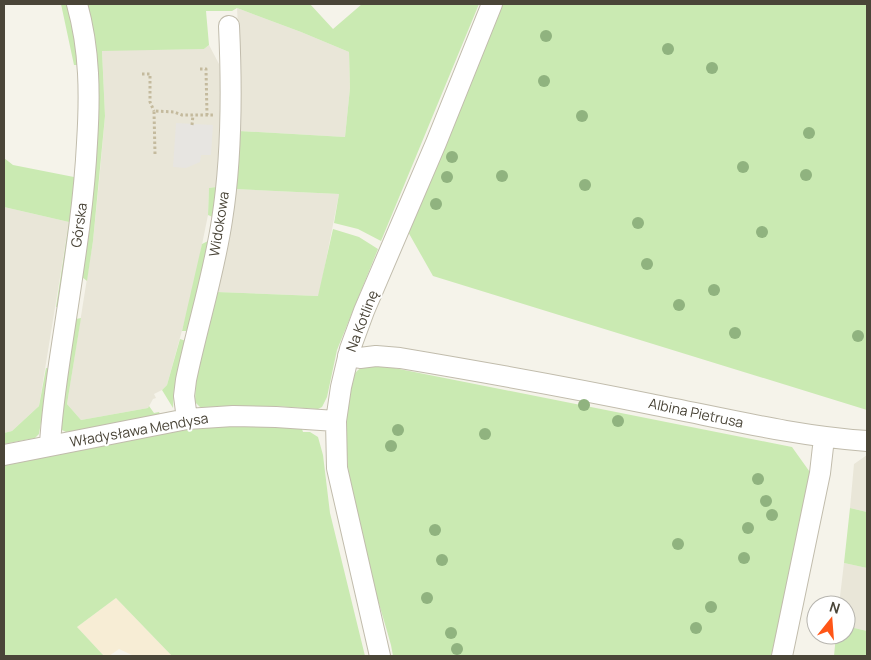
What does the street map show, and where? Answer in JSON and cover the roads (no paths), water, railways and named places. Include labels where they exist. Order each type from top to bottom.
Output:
[{"type":"street","name":"Górska","points":[[50,446],[52,411],[83,195],[87,142],[89,78],[86,44],[77,4]]},
{"type":"street","name":"Na Kotlinę","points":[[380,656],[339,482],[335,437],[341,387],[348,356],[364,311],[436,143],[492,4]]},
{"type":"street","name":"Widokowa","points":[[187,419],[184,396],[186,380],[224,212],[230,111],[229,26]]},
{"type":"street","name":"Albina Pietrusa","points":[[348,356],[360,358],[382,356],[416,361],[650,403],[824,438],[867,441]]},
{"type":"street","name":"Władysława Mendysa","points":[[4,455],[187,419],[233,416],[336,421]]},
{"type":"street","points":[[782,656],[820,473],[824,438]]}]
